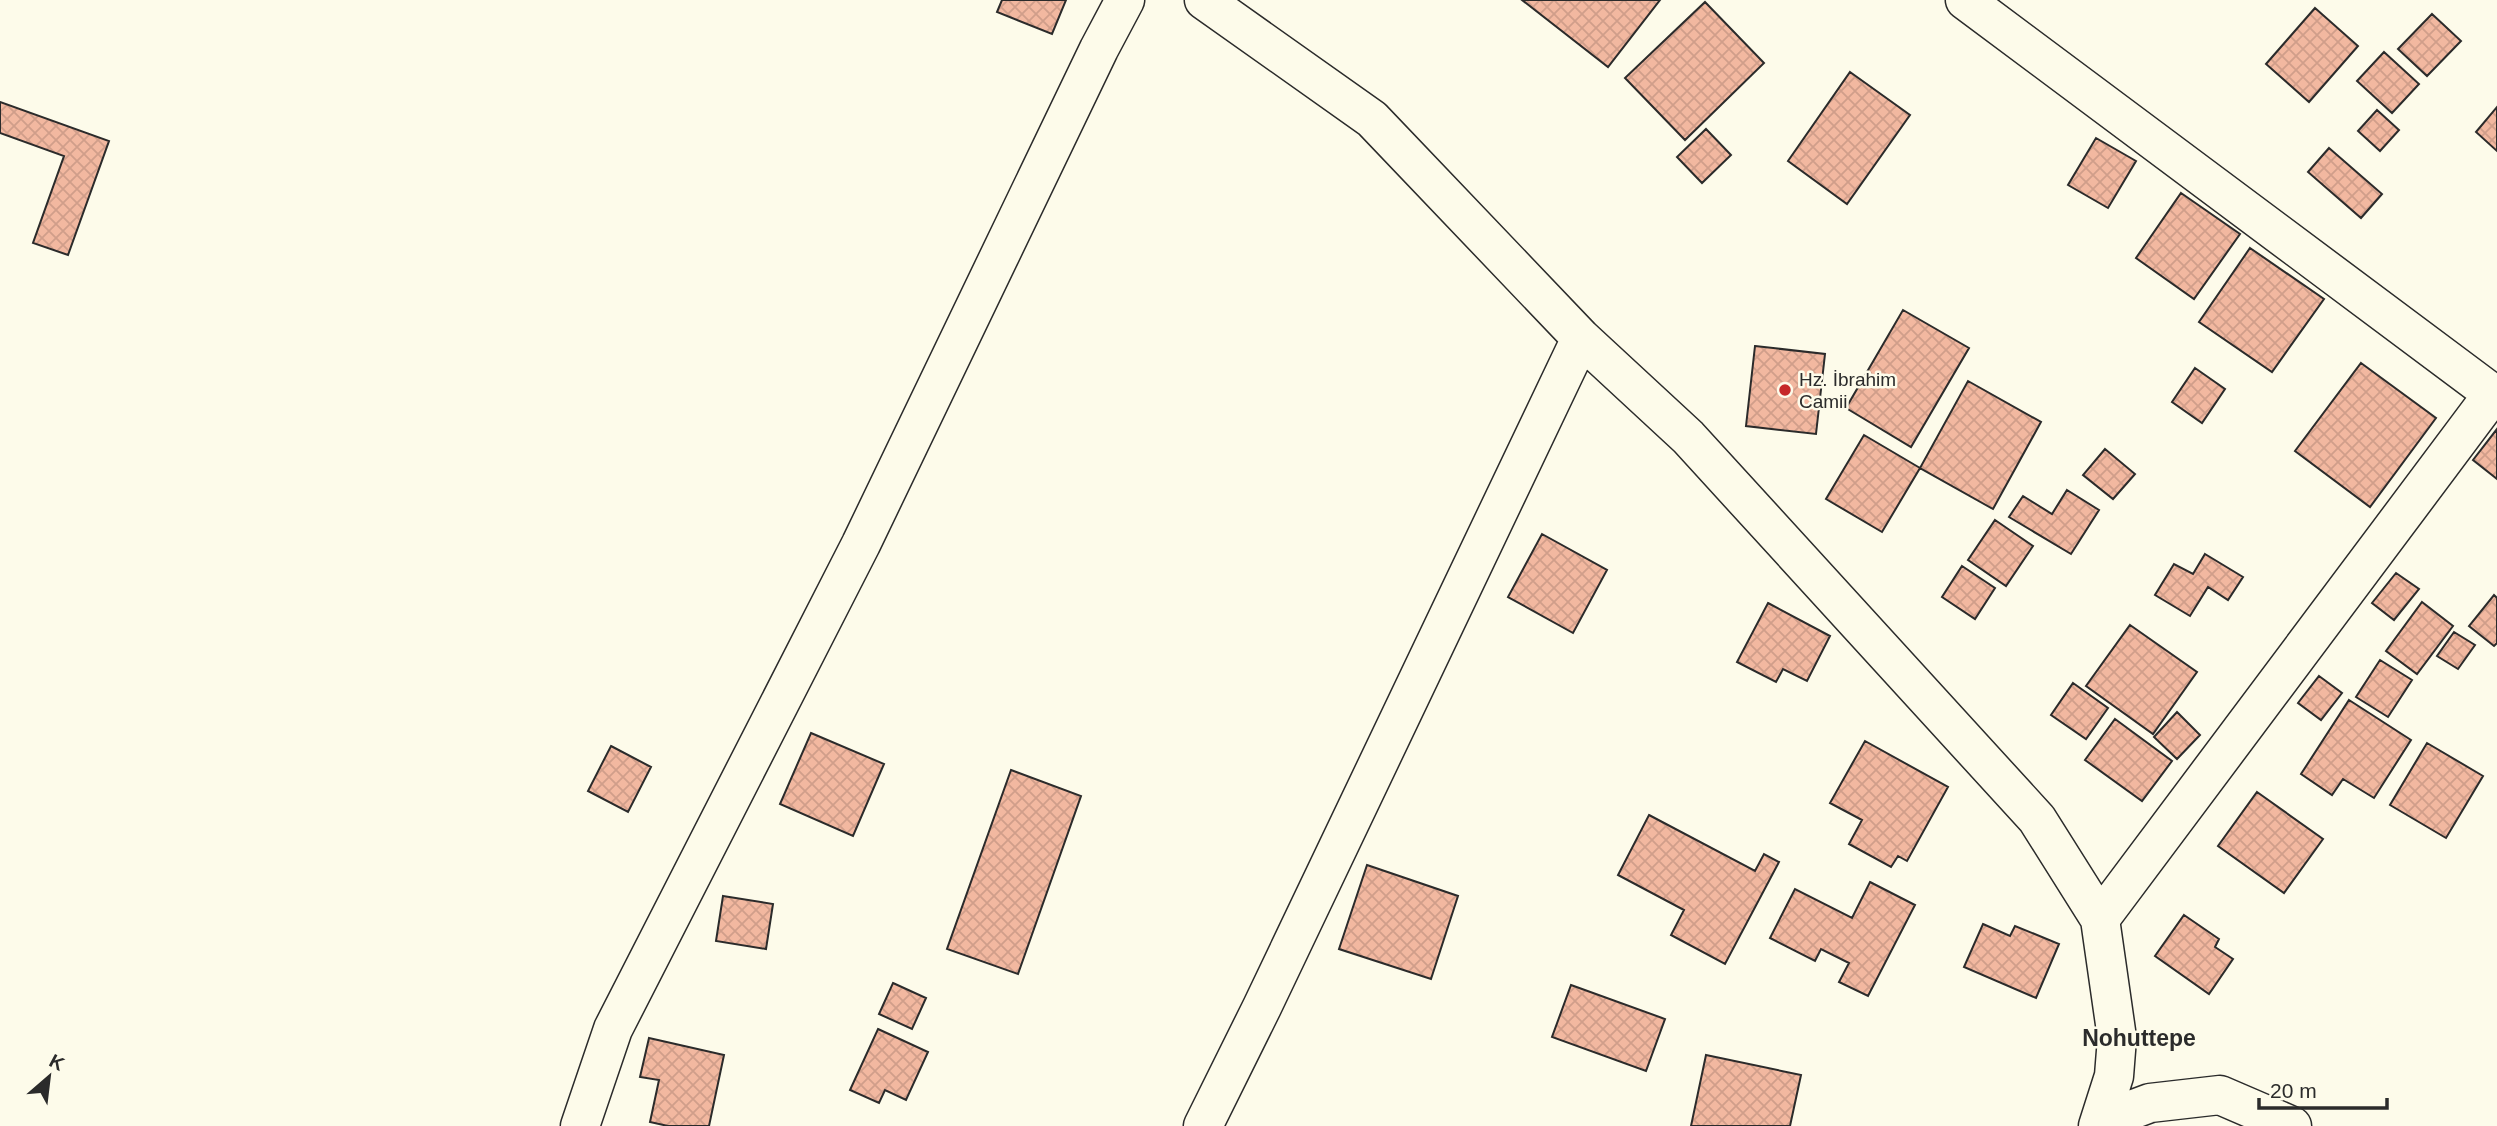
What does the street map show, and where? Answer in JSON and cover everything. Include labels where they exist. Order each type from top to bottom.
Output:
[{"type":"street","points":[[580,1126],[613,1029],[861,544],[1125,0]]},
{"type":"street","points":[[1204,0],[1372,119],[1581,338],[1688,437],[2037,819],[2100,919],[2117,1038],[2114,1076],[2100,1123]]},
{"type":"street","points":[[1965,0],[2495,396],[2100,919]]},
{"type":"street","points":[[1203,1126],[1581,338]]},
{"type":"street","points":[[2100,1123],[2150,1103],[2220,1095],[2292,1126]]},
{"type":"building","points":[[1002,0],[1066,0],[1052,34],[997,12]]},
{"type":"building","points":[[1522,0],[1660,0],[1608,67]]},
{"type":"building","points":[[1705,2],[1764,63],[1685,140],[1625,78]]},
{"type":"building","points":[[2315,8],[2358,46],[2309,102],[2266,64]]},
{"type":"building","points":[[2432,14],[2461,41],[2427,76],[2398,49]]},
{"type":"building","points":[[2384,52],[2419,84],[2392,113],[2357,81]]},
{"type":"building","points":[[1850,72],[1910,115],[1847,204],[1788,161]]},
{"type":"building","points":[[0,102],[109,141],[68,255],[33,243],[64,156],[0,133]]},
{"type":"building","points":[[2497,107],[2497,151],[2476,132]]},
{"type":"building","points":[[2377,110],[2399,130],[2380,151],[2358,131]]},
{"type":"building","points":[[1706,129],[1731,155],[1702,183],[1677,157]]},
{"type":"building","points":[[2096,138],[2136,161],[2108,208],[2068,185]]},
{"type":"building","points":[[2329,148],[2382,194],[2361,218],[2308,172]]},
{"type":"building","points":[[2181,193],[2240,234],[2194,299],[2136,258]]},
{"type":"building","points":[[2250,248],[2324,299],[2272,372],[2199,322]]},
{"type":"building","points":[[1903,310],[1969,348],[1911,447],[1846,408]]},
{"type":"building","name":"Hz. İbrahim Camii","points":[[1755,346],[1825,354],[1816,434],[1746,426]]},
{"type":"building","points":[[2361,363],[2436,418],[2370,507],[2295,451]]},
{"type":"building","points":[[2195,368],[2225,389],[2202,423],[2172,402]]},
{"type":"building","points":[[1968,381],[2041,422],[1993,509],[1920,468]]},
{"type":"building","points":[[2497,429],[2497,479],[2473,460]]},
{"type":"building","points":[[1864,435],[1920,468],[1882,532],[1826,499]]},
{"type":"building","points":[[2105,449],[2135,474],[2113,499],[2083,475]]},
{"type":"building","points":[[2067,490],[2099,510],[2071,554],[2009,517],[2023,496],[2052,514]]},
{"type":"building","points":[[1995,520],[2033,546],[2006,586],[1968,560]]},
{"type":"building","points":[[1542,534],[1607,570],[1573,633],[1508,597]]},
{"type":"building","points":[[2205,554],[2243,577],[2228,600],[2208,587],[2190,616],[2155,595],[2174,564],[2193,574]]},
{"type":"building","points":[[1962,566],[1995,588],[1975,619],[1942,597]]},
{"type":"building","points":[[2396,573],[2419,589],[2394,620],[2372,603]]},
{"type":"building","points":[[2494,595],[2497,598],[2497,643],[2494,646],[2469,626]]},
{"type":"building","points":[[2422,602],[2453,626],[2417,674],[2386,651]]},
{"type":"building","points":[[1768,603],[1830,636],[1807,681],[1783,669],[1776,682],[1737,662]]},
{"type":"building","points":[[2130,625],[2197,672],[2153,734],[2086,686]]},
{"type":"building","points":[[2454,632],[2475,645],[2458,669],[2437,656]]},
{"type":"building","points":[[2380,660],[2412,680],[2388,717],[2356,697]]},
{"type":"building","points":[[2319,676],[2342,693],[2321,720],[2298,703]]},
{"type":"building","points":[[2073,683],[2108,708],[2086,739],[2051,715]]},
{"type":"building","points":[[2349,700],[2411,740],[2374,798],[2343,779],[2332,795],[2301,774]]},
{"type":"building","points":[[2177,712],[2200,735],[2177,759],[2154,737]]},
{"type":"building","points":[[2115,719],[2172,761],[2142,801],[2085,760]]},
{"type":"building","points":[[811,733],[884,764],[853,836],[780,804]]},
{"type":"building","points":[[1865,741],[1948,787],[1907,861],[1898,856],[1891,867],[1849,844],[1862,820],[1830,803]]},
{"type":"building","points":[[2427,743],[2483,776],[2446,838],[2390,805]]},
{"type":"building","points":[[611,746],[651,767],[628,812],[588,791]]},
{"type":"building","points":[[1011,770],[1081,796],[1018,974],[947,949]]},
{"type":"building","points":[[2257,792],[2323,839],[2284,893],[2218,846]]},
{"type":"building","points":[[1649,815],[1755,871],[1764,854],[1779,862],[1725,964],[1671,935],[1684,910],[1618,875]]},
{"type":"building","points":[[1367,865],[1458,896],[1431,979],[1339,949]]},
{"type":"building","points":[[1870,882],[1915,905],[1868,996],[1839,982],[1849,963],[1821,949],[1815,961],[1770,938],[1795,889],[1852,918]]},
{"type":"building","points":[[723,896],[773,904],[766,949],[716,941]]},
{"type":"building","points":[[2184,915],[2219,939],[2215,947],[2233,959],[2209,994],[2155,956]]},
{"type":"building","points":[[1983,924],[2010,936],[2015,926],[2059,944],[2036,998],[1964,967]]},
{"type":"building","points":[[893,983],[926,998],[912,1029],[879,1014]]},
{"type":"building","points":[[1571,985],[1665,1019],[1646,1071],[1552,1037]]},
{"type":"building","points":[[878,1029],[928,1052],[906,1100],[885,1090],[879,1103],[850,1090]]},
{"type":"building","points":[[649,1038],[724,1055],[709,1126],[668,1126],[650,1122],[659,1080],[640,1077]]},
{"type":"building","points":[[1706,1055],[1801,1075],[1790,1126],[1691,1126]]},
{"type":"place","name":"Hz. İbrahim Camii","points":[[1785,390]]},
{"type":"district","name":"Nohuttepe","points":[[2139,1038]]}]
